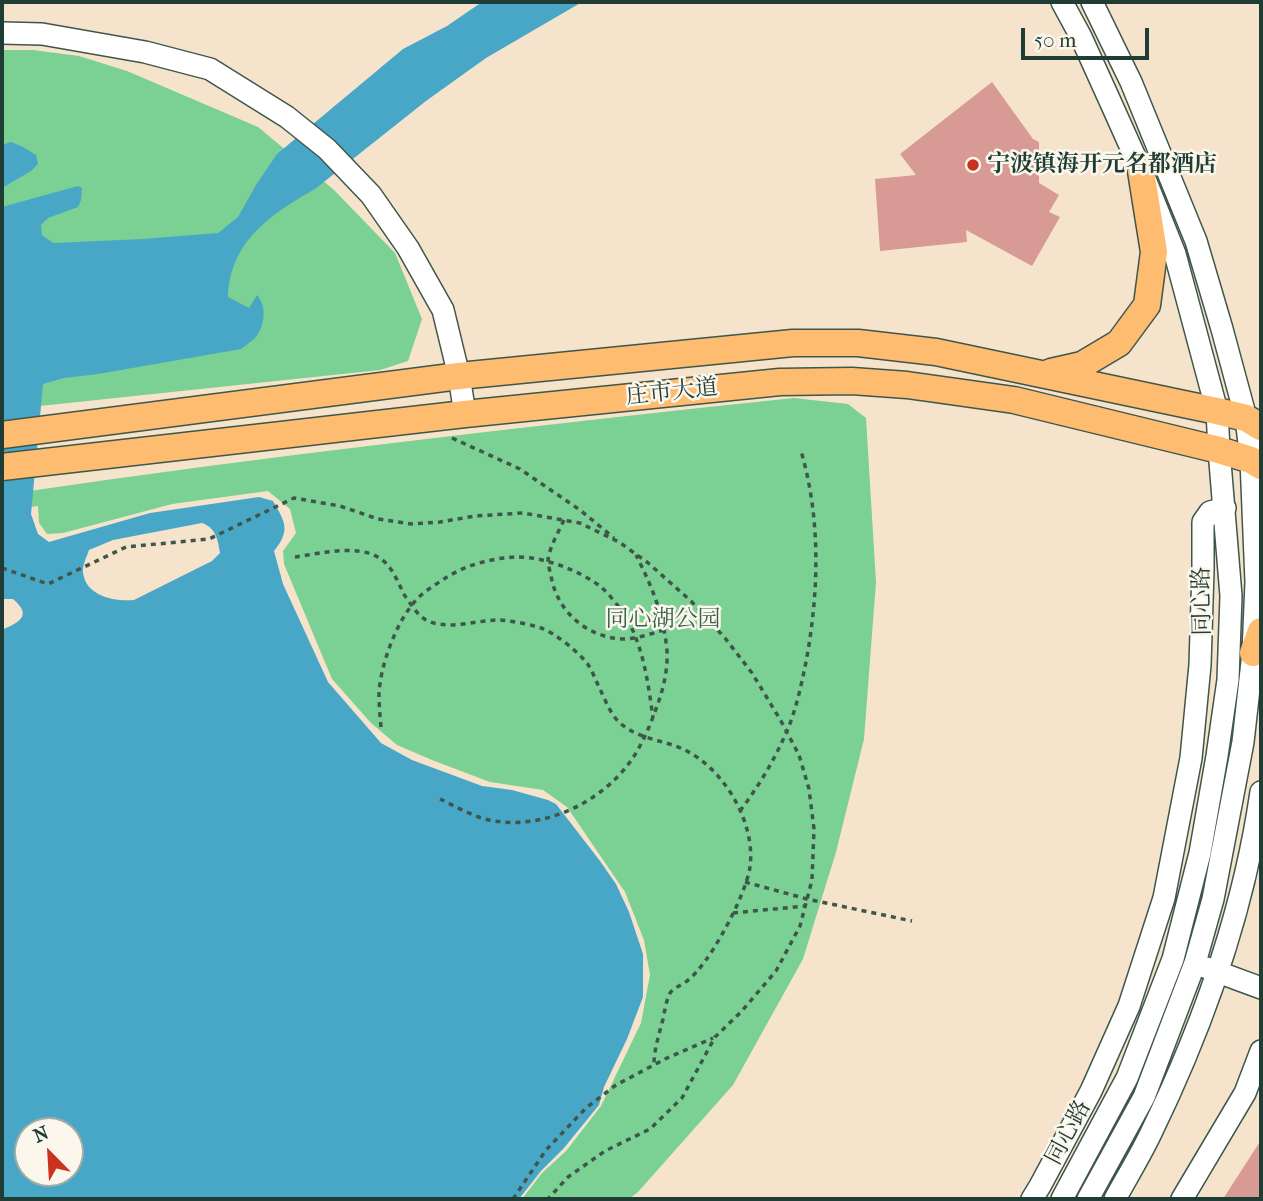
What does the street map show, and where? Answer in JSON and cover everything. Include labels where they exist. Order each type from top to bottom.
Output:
[{"type":"main road","points":[[1041,373],[1082,365],[1119,343],[1147,305],[1154,251],[1141,171]]},
{"type":"main road","name":"庄市大道","points":[[2,435],[459,376],[793,344],[858,343],[936,352],[1041,373],[1217,411],[1253,422]]},
{"type":"main road","name":"庄市大道","points":[[2,467],[464,414],[780,382],[852,381],[918,386],[1014,400],[1219,450],[1256,463]]},
{"type":"street","name":"同心路","points":[[1062,2],[1081,37],[1175,254],[1217,411],[1231,596],[1228,680],[1200,853],[1173,959],[1127,1078],[1062,1199]]},
{"type":"street","name":"同心路","points":[[1088,1199],[1144,1097],[1195,964],[1213,899],[1241,754],[1257,642],[1256,463],[1253,422],[1196,241],[1131,82],[1092,2]]},
{"type":"street","points":[[2,33],[42,34],[145,51],[209,69],[287,117],[327,149],[371,195],[408,248],[443,310],[459,376],[464,414]]},
{"type":"street","points":[[1031,1199],[1091,1091],[1129,1006],[1164,898],[1191,758],[1200,665],[1203,522],[1210,512],[1224,508]]},
{"type":"street","points":[[1115,1199],[1150,1135],[1218,972],[1256,827],[1261,792]]},
{"type":"street","points":[[1195,964],[1261,988]]},
{"type":"street","points":[[1182,1199],[1245,1093],[1261,1051]]},
{"type":"path","points":[[450,436],[520,468],[647,562],[691,601],[752,673],[799,755],[809,789],[814,829],[812,880],[800,926],[776,971],[741,1012],[715,1037],[682,1098],[650,1129],[605,1151],[568,1177],[548,1199]]},
{"type":"path","points":[[740,811],[759,785],[787,732],[801,691],[813,625],[815,540],[808,474],[801,451]]},
{"type":"path","points":[[2,568],[48,584],[126,547],[209,539],[294,498],[340,506],[378,519],[411,524],[523,513],[580,523],[619,542]]},
{"type":"path","points":[[564,520],[553,542],[548,562],[552,584],[561,606],[578,624],[597,634],[621,639],[664,630]]},
{"type":"path","points":[[295,557],[355,550],[372,554],[389,566],[411,605],[426,620],[443,624],[499,620],[544,629],[567,644],[587,664],[609,709],[620,723],[644,737],[683,749],[708,765],[726,784],[750,839],[750,867],[733,913],[708,959],[688,981],[672,990],[667,1000],[654,1052],[654,1065]]},
{"type":"path","points":[[440,799],[493,821],[547,819],[579,806],[606,788],[631,762],[653,718],[664,687],[667,653],[662,616],[650,582],[635,553]]},
{"type":"path","points":[[381,727],[379,693],[386,659],[397,630],[411,605],[449,576],[477,563],[517,557],[548,562],[580,574],[602,588],[623,612],[636,638],[647,678],[653,718]]},
{"type":"path","points":[[745,882],[807,899],[912,920]]},
{"type":"path","points":[[733,913],[805,906]]},
{"type":"path","points":[[513,1199],[545,1150],[586,1108],[616,1085],[715,1037]]},
{"type":"green space","points":[[2,50],[33,50],[79,56],[127,71],[258,127],[334,190],[395,253],[422,319],[408,361],[380,370],[2,410]]},
{"type":"green space","name":"同心湖公园","points":[[794,398],[848,404],[866,418],[876,582],[864,739],[836,852],[803,959],[733,1085],[638,1192],[629,1199],[522,1199],[542,1173],[566,1151],[601,1106],[641,1023],[650,975],[644,940],[625,892],[567,807],[543,790],[490,782],[397,745],[371,723],[332,679],[284,564],[283,551],[296,533],[290,509],[268,491],[172,504],[63,533],[47,534],[39,523],[38,506],[2,511],[2,495],[397,442]]},
{"type":"water","points":[[482,2],[582,2],[486,58],[256,231],[236,260],[228,297],[249,308],[257,295],[262,305],[264,316],[261,328],[255,338],[241,349],[64,378],[43,384],[31,514],[38,534],[49,542],[150,513],[259,497],[273,501],[284,526],[283,537],[274,551],[283,584],[328,682],[381,743],[412,760],[482,786],[512,790],[556,804],[616,884],[629,912],[643,954],[643,997],[604,1087],[599,1105],[519,1199],[2,1199],[2,630],[18,621],[23,614],[13,599],[2,599],[2,207],[78,186],[82,188],[78,207],[48,218],[41,225],[42,235],[53,243],[218,233],[238,217],[277,154],[403,49],[447,26]],"holes":[[[202,523],[207,525],[217,539],[220,553],[212,561],[134,600],[102,596],[89,587],[85,580],[83,567],[89,550],[113,540]]]},
{"type":"water","points":[[11,142],[36,155],[38,164],[2,188],[2,145]]},
{"type":"building","name":"宁波镇海开元名都酒店","points":[[992,82],[1033,139],[1039,142],[1039,183],[1059,195],[1049,212],[1060,217],[1032,266],[966,230],[967,242],[880,251],[875,179],[916,175],[900,154]]},
{"type":"building","points":[[1261,1140],[1261,1199],[1223,1199]]},
{"type":"place","name":"宁波镇海开元名都酒店","points":[[973,165]]}]
